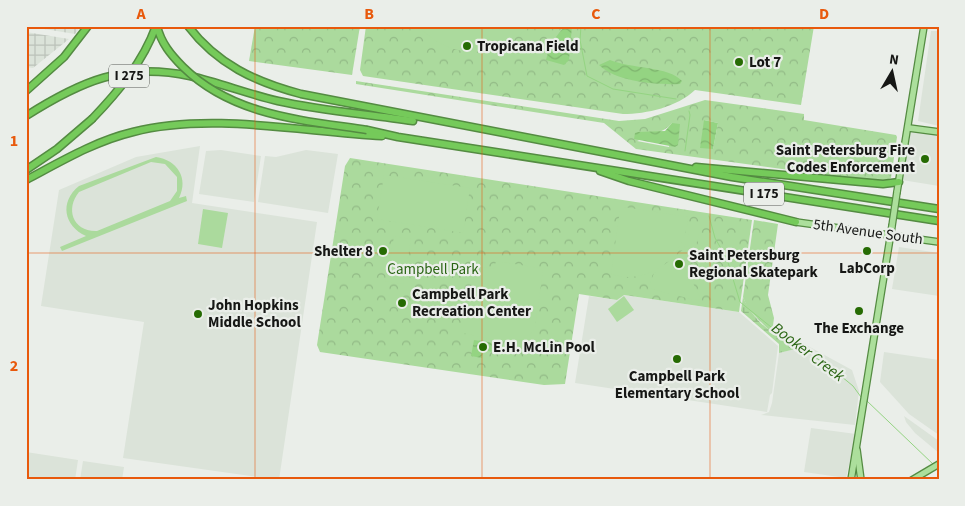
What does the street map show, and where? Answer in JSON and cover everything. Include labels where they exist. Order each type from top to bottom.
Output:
[{"type":"highway","points":[[26,91],[64,57],[88,26]]},
{"type":"highway","points":[[156,26],[160,38],[174,57],[192,76],[233,101],[278,116],[367,133]]},
{"type":"highway","name":"I 275","points":[[26,170],[57,149],[92,119],[121,88],[141,57],[156,26]]},
{"type":"highway","points":[[188,26],[205,47],[242,74],[301,94],[370,111]]},
{"type":"highway","points":[[26,116],[77,86],[122,72],[151,70],[166,72],[279,101],[370,111]]},
{"type":"highway","name":"I 175","points":[[370,111],[671,165],[732,178],[939,209]]},
{"type":"highway","points":[[26,180],[106,140],[174,124],[198,123],[367,133]]},
{"type":"highway","name":"I 175","points":[[367,133],[939,221]]},
{"type":"highway","points":[[671,165],[882,184],[899,182]]},
{"type":"highway","points":[[590,168],[629,180],[796,222]]},
{"type":"main road","points":[[851,480],[924,26]]},
{"type":"main road","points":[[909,128],[939,132]]},
{"type":"main road","name":"5th Avenue South","points":[[796,222],[939,242]]},
{"type":"main road","points":[[857,438],[861,480]]},
{"type":"main road","points":[[915,478],[939,464]]},
{"type":"shaded area","points":[[26,26],[81,26],[75,34]]},
{"type":"shaded area","points":[[931,31],[939,31],[939,126],[918,121]]},
{"type":"shaded area","points":[[26,32],[69,39],[33,68],[26,67]]},
{"type":"shaded area","points":[[911,131],[939,135],[939,186],[902,180]]},
{"type":"shaded area","name":"John Hopkins Middle School","points":[[200,146],[192,203],[317,222],[279,480],[123,458],[144,322],[41,306],[59,190],[136,157]]},
{"type":"shaded area","points":[[221,150],[261,156],[254,202],[199,194],[206,151]]},
{"type":"shaded area","points":[[306,150],[338,154],[328,213],[258,202],[265,156],[276,157]]},
{"type":"shaded area","points":[[899,247],[939,253],[939,296],[892,289]]},
{"type":"shaded area","name":"Campbell Park Elementary School","points":[[623,295],[739,312],[778,346],[772,393],[767,412],[575,383],[589,296],[617,300]]},
{"type":"shaded area","points":[[773,327],[852,370],[859,391],[855,425],[761,415],[769,412],[772,403],[779,353],[798,348],[773,334]]},
{"type":"shaded area","points":[[884,352],[939,360],[939,435],[909,414],[880,382]]},
{"type":"shaded area","points":[[904,416],[939,441],[939,453],[915,433],[906,422]]},
{"type":"shaded area","points":[[811,428],[856,434],[846,478],[804,472]]},
{"type":"shaded area","points":[[26,452],[78,460],[75,480],[26,480]]},
{"type":"shaded area","points":[[83,461],[124,467],[122,480],[80,480]]},
{"type":"green space","points":[[255,26],[360,26],[352,75],[249,61]]},
{"type":"green space","points":[[366,26],[814,26],[801,105],[695,90],[671,105],[642,113],[623,114],[363,76],[360,70]]},
{"type":"green space","name":"Tropicana Field","points":[[418,26],[530,26],[517,37],[503,45],[474,52],[460,51],[445,46],[431,38]]},
{"type":"green space","points":[[356,81],[619,121],[645,119],[705,100],[804,114],[804,120],[896,135],[897,137],[891,178],[883,181],[848,178],[636,149],[604,123],[356,84]],"holes":[[[704,120],[718,123],[713,149]],[[672,123],[669,147],[637,141],[661,132]]]},
{"type":"green space","points":[[156,157],[170,162],[179,171],[183,184],[179,198],[186,196],[187,201],[62,251],[60,247],[86,236],[73,226],[67,213],[69,199],[79,186]],"holes":[[[151,162],[165,164],[177,177],[177,191],[170,201],[97,231],[82,228],[77,224],[72,212],[79,192]]]},
{"type":"green space","name":"Campbell Park","points":[[350,158],[752,220],[739,312],[624,295],[617,300],[579,294],[565,384],[544,385],[320,352],[317,345],[345,166]]},
{"type":"green space","points":[[384,175],[470,188],[463,233],[377,219]]},
{"type":"green space","points":[[624,207],[688,217],[686,231],[681,244],[663,265],[652,272],[639,276],[625,277],[611,274],[620,210]]},
{"type":"green space","points":[[203,209],[228,213],[222,248],[198,244]]},
{"type":"green space","points":[[754,220],[778,224],[768,295],[774,318],[772,333],[748,309],[743,297]]},
{"type":"green space","name":"Saint Petersburg Regional Skatepark","points":[[694,229],[699,235],[690,265],[686,269],[701,299],[695,300],[648,288],[654,273],[684,249],[689,232]]},
{"type":"green space","points":[[394,236],[411,239],[406,270],[389,267]]},
{"type":"green space","points":[[496,261],[540,268],[543,271],[535,328],[529,335],[521,339],[491,339],[462,333],[474,273],[483,267],[494,269]]},
{"type":"green space","points":[[387,269],[405,272],[403,284],[385,281]]},
{"type":"green space","points":[[624,296],[634,310],[617,322],[608,309]]},
{"type":"green space","points":[[743,297],[753,314],[766,328],[799,348],[779,353],[779,344],[741,311]]},
{"type":"water","points":[[565,26],[572,26],[569,60],[564,65],[546,60],[550,44]]},
{"type":"water","points":[[610,60],[659,70],[676,76],[682,81],[680,84],[660,84],[626,79],[607,71],[599,65]]},
{"type":"water","points":[[704,120],[718,123],[713,149],[700,148]]},
{"type":"water","points":[[672,123],[680,124],[678,145],[675,147],[634,139],[635,133],[665,131]]},
{"type":"water","name":"E.H. McLin Pool","points":[[474,340],[494,343],[493,352],[483,350],[482,358],[471,356]]},
{"type":"waterway","name":"Booker Creek","points":[[581,26],[580,40],[587,76],[613,89],[676,99]]},
{"type":"waterway","name":"Booker Creek","points":[[685,151],[689,111]]},
{"type":"waterway","name":"Booker Creek","points":[[709,216],[715,238],[727,259],[740,302],[781,335],[830,367],[853,386],[861,397]]},
{"type":"waterway","name":"Booker Creek","points":[[867,401],[934,465]]},
{"type":"place","name":"Tropicana Field","points":[[467,46]]},
{"type":"place","name":"Lot 7","points":[[739,62]]},
{"type":"place","name":"Saint Petersburg Fire Codes Enforcement","points":[[925,159]]},
{"type":"place","name":"Shelter 8","points":[[383,251]]},
{"type":"place","name":"LabCorp","points":[[867,251]]},
{"type":"place","name":"Saint Petersburg Regional Skatepark","points":[[679,264]]},
{"type":"place","name":"Campbell Park Recreation Center","points":[[402,303]]},
{"type":"place","name":"The Exchange","points":[[859,311]]},
{"type":"place","name":"John Hopkins Middle School","points":[[198,314]]},
{"type":"place","name":"E.H. McLin Pool","points":[[483,347]]},
{"type":"place","name":"Campbell Park Elementary School","points":[[677,359]]}]
